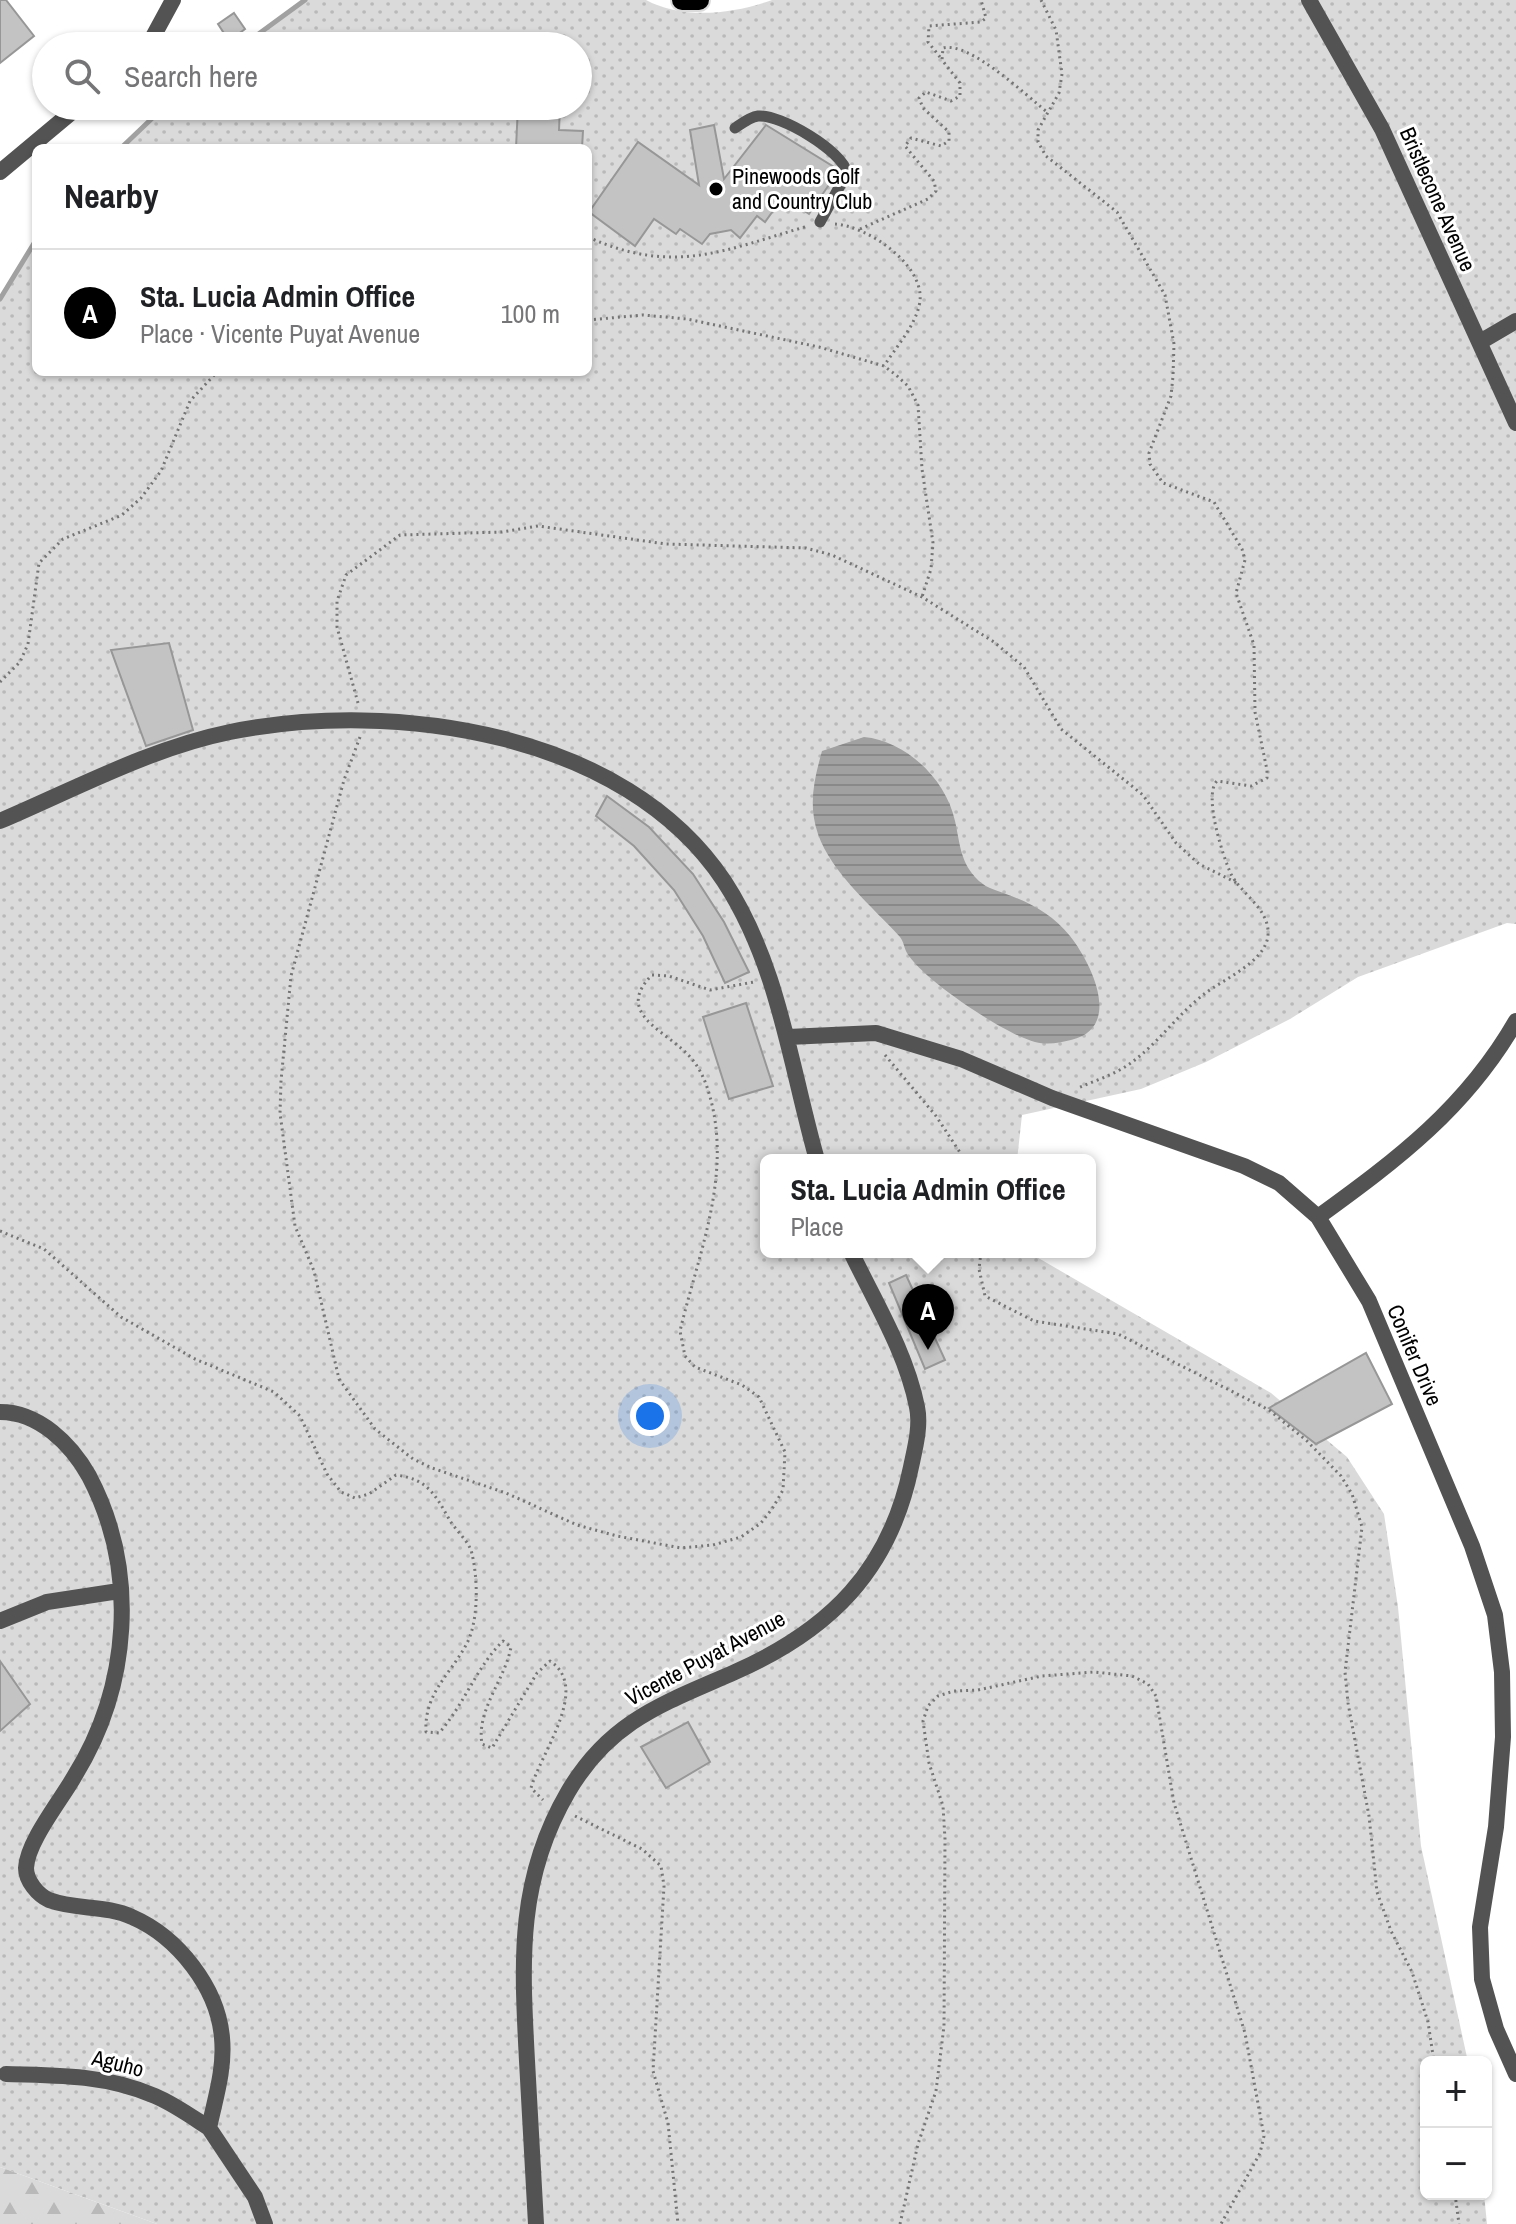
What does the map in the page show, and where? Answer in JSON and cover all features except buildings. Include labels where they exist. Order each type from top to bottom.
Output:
[{"type":"main road","points":[[682,0],[699,0]]},
{"type":"street","points":[[156,32],[173,0]]},
{"type":"street","name":"Bristlecone Avenue","points":[[1309,0],[1382,129],[1516,423]]},
{"type":"street","points":[[34,144],[62,120]]},
{"type":"street","points":[[0,172],[32,145]]},
{"type":"street","points":[[1480,342],[1516,321]]},
{"type":"street","points":[[0,821],[165,751],[230,732],[365,721],[462,729],[511,739],[607,777],[645,801],[693,843],[723,880],[759,945],[788,1037],[816,1154]]},
{"type":"street","points":[[1318,1217],[1423,1139],[1468,1092],[1498,1053],[1516,1021]]},
{"type":"street","name":"Conifer Drive","points":[[788,1037],[876,1033],[961,1059],[1052,1098],[1244,1166],[1279,1183],[1318,1217],[1369,1301],[1472,1546],[1495,1615],[1502,1672],[1503,1737],[1496,1827],[1480,1927],[1482,1979],[1496,2029],[1516,2074]]},
{"type":"street","name":"Vicente Puyat Avenue","points":[[536,2224],[521,1956],[527,1902],[559,1809],[603,1746],[642,1714],[787,1646],[839,1609],[882,1555],[905,1498],[917,1438],[918,1411],[898,1347],[854,1258]]},
{"type":"street","points":[[0,1412],[36,1421],[77,1455],[109,1522],[124,1622],[122,1650],[107,1709],[84,1762],[30,1850],[26,1870],[33,1887],[45,1899],[132,1916],[183,1952],[210,1994],[222,2035],[223,2061],[209,2128],[255,2197],[265,2224]]},
{"type":"street","points":[[0,1621],[47,1602],[119,1591]]},
{"type":"street","name":"Aguho","points":[[6,2074],[72,2075],[113,2081],[156,2096],[209,2128]]},
{"type":"lane","points":[[735,128],[755,117],[772,119],[809,136],[841,158],[847,173],[820,222]]},
{"type":"path","points":[[860,229],[928,199],[936,191],[934,181],[905,146],[911,138],[941,146],[949,141],[949,132],[923,108],[919,98],[926,92],[951,101],[960,96],[960,83],[928,42],[929,26],[981,22],[986,18],[981,0]]},
{"type":"path","points":[[1041,0],[1053,21],[1062,52],[1059,93],[1038,130],[1042,150],[1117,212],[1157,276],[1170,312],[1171,396],[1149,453],[1154,475],[1163,483],[1214,502],[1242,549],[1245,560],[1237,602],[1254,645],[1255,712],[1267,778],[1251,786],[1217,781],[1210,801],[1229,870],[1261,910],[1268,926],[1262,953],[1200,997],[1144,1054],[1123,1068],[1052,1098]]},
{"type":"path","points":[[942,60],[943,48],[961,48],[1048,112]]},
{"type":"path","points":[[592,238],[634,254],[691,258],[738,250],[820,222],[860,229],[897,255],[909,271],[920,299],[908,329],[884,366]]},
{"type":"path","points":[[592,320],[643,315],[687,319],[819,347],[884,366],[908,386],[918,405],[922,469],[933,543],[931,569],[922,597]]},
{"type":"path","points":[[0,682],[20,662],[28,644],[39,563],[63,539],[122,515],[141,498],[161,471],[190,401],[213,376]]},
{"type":"path","points":[[769,977],[728,989],[710,990],[669,976],[652,975],[642,985],[637,1003],[640,1013],[685,1051],[703,1073],[715,1111],[720,1140],[717,1178],[680,1331],[685,1356],[695,1367],[742,1385],[759,1397],[785,1452],[783,1490],[761,1523],[741,1537],[713,1545],[667,1546],[577,1525],[413,1459],[375,1429],[339,1379],[314,1271],[295,1226],[280,1113],[291,976],[344,780],[365,721],[337,627],[337,601],[346,575],[400,535],[502,532],[538,526],[666,544],[806,548],[832,555],[922,597],[967,623],[1024,667],[1061,729],[1143,795],[1176,843],[1199,864],[1237,883]]},
{"type":"path","points":[[876,1033],[889,1063],[936,1116],[961,1154]]},
{"type":"path","points":[[0,1231],[44,1249],[121,1317],[195,1359],[274,1392],[300,1416],[327,1474],[341,1492],[355,1498],[369,1494],[396,1475],[418,1478],[438,1499],[472,1551],[474,1620],[467,1643],[436,1686],[425,1714],[426,1732],[439,1733],[452,1718],[491,1653],[503,1641],[511,1647],[508,1663],[479,1728],[482,1744],[492,1748],[537,1673],[550,1661],[561,1668],[568,1681],[564,1708],[538,1764],[531,1788],[538,1797],[559,1809],[642,1849],[661,1866],[664,1886],[653,2071],[668,2123],[678,2224]]},
{"type":"path","points":[[980,1258],[979,1269],[985,1296],[1034,1321],[1118,1334],[1269,1410],[1307,1441],[1341,1476],[1352,1494],[1362,1527],[1345,1672],[1348,1703],[1364,1784],[1377,1892],[1391,1931],[1412,1972],[1428,2022],[1433,2056]]},
{"type":"path","points":[[900,2224],[918,2144],[936,2091],[944,2026],[945,1839],[943,1806],[929,1763],[923,1721],[928,1706],[938,1696],[954,1691],[978,1690],[1042,1676],[1094,1672],[1132,1676],[1148,1684],[1156,1696],[1174,1803],[1245,2033],[1264,2136],[1260,2153],[1221,2224]]},
{"type":"path","points":[[1456,2200],[1459,2224]]},
{"type":"green space","points":[[305,0],[646,0],[676,10],[708,13],[741,9],[772,0],[1516,0],[1516,924],[1507,923],[1358,977],[1290,1019],[1206,1062],[1141,1089],[1022,1115],[1018,1154],[760,1154],[760,1258],[1038,1258],[1271,1393],[1347,1457],[1384,1514],[1398,1607],[1421,1846],[1467,2056],[1420,2056],[1420,2200],[1485,2200],[1487,2224],[157,2224],[0,2167],[0,299],[32,247],[32,376],[592,376],[592,144],[125,144],[150,120],[592,120],[592,32],[261,32]]},
{"type":"green space","points":[[0,2167],[157,2224],[0,2224]]},
{"type":"shaded area","points":[[864,737],[880,740],[909,754],[933,777],[950,805],[966,864],[979,881],[1041,910],[1070,936],[1087,962],[1098,994],[1096,1023],[1087,1033],[1062,1042],[1040,1043],[986,1018],[947,991],[916,964],[900,937],[833,863],[818,834],[813,813],[815,782],[822,751]]},
{"type":"waterway","points":[[261,32],[305,0]]},
{"type":"waterway","points":[[125,144],[150,120]]},
{"type":"waterway","points":[[0,299],[32,247]]},
{"type":"place","name":"Pinewoods Golf and Country Club","points":[[716,189]]},
{"type":"place","name":"Sta. Lucia Admin Office","points":[[928,1350]]}]
